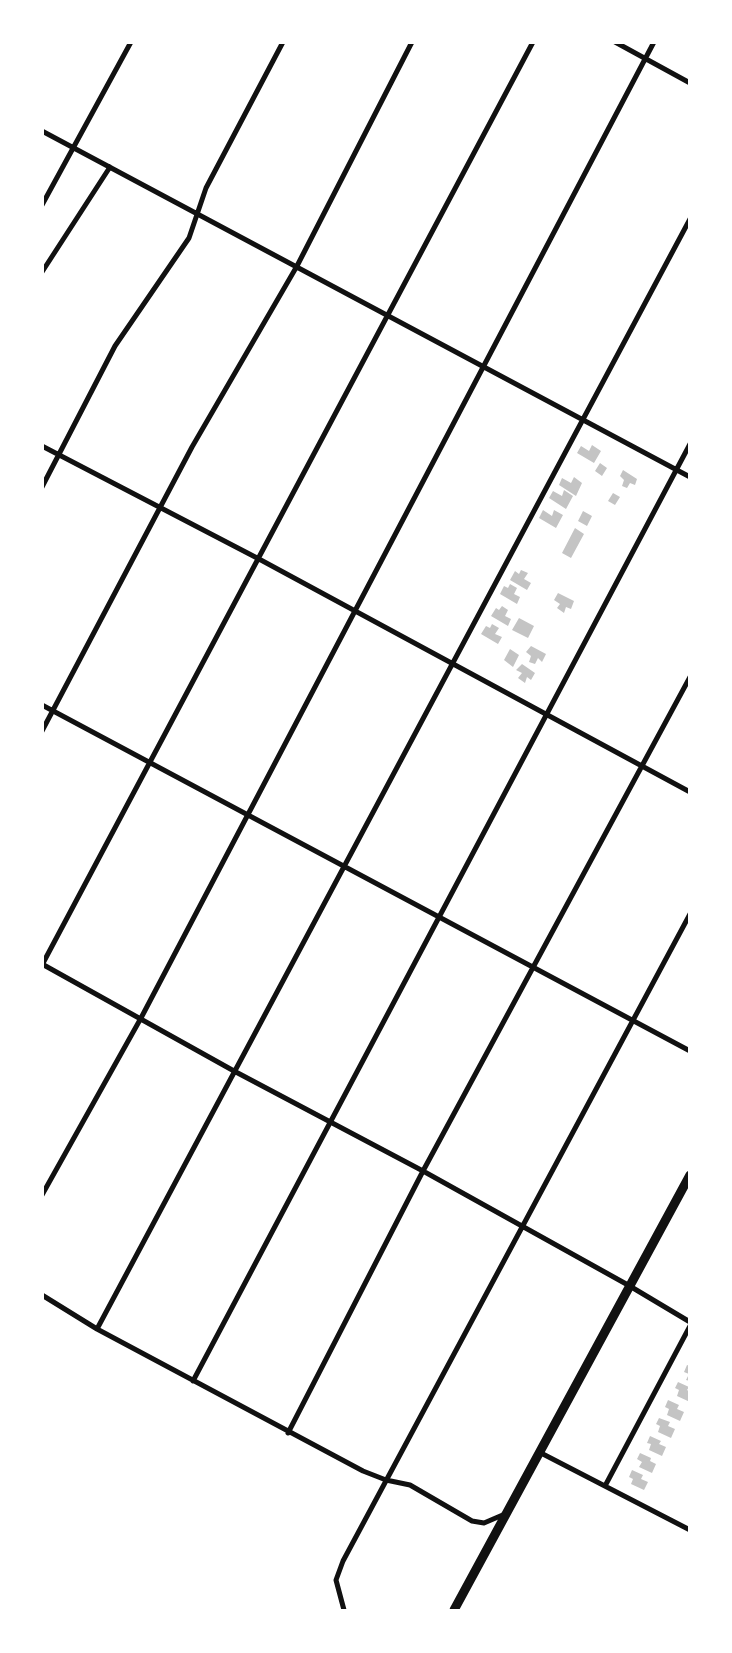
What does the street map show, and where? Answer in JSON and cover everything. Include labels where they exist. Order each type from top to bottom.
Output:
[{"type":"street","points":[[42,205],[75,148],[131,42]]},
{"type":"street","points":[[42,488],[115,346],[189,238],[206,188],[283,42]]},
{"type":"street","points":[[42,731],[159,508],[297,266],[412,42]]},
{"type":"street","points":[[532,42],[43,964],[234,1071],[423,1171],[628,1285],[690,1322]]},
{"type":"street","points":[[615,42],[690,83]]},
{"type":"street","points":[[42,1195],[141,1018],[654,42]]},
{"type":"street","points":[[42,131],[198,216],[297,266],[690,477]]},
{"type":"street","points":[[42,272],[110,167]]},
{"type":"street","points":[[97,1329],[690,220]]},
{"type":"street","points":[[193,1382],[329,1122],[440,918],[690,444]]},
{"type":"street","points":[[42,446],[259,558],[690,792]]},
{"type":"street","points":[[288,1433],[423,1171],[690,677]]},
{"type":"street","points":[[42,705],[690,1051]]},
{"type":"street","points":[[344,1610],[336,1580],[343,1561],[690,914]]},
{"type":"street","points":[[454,1610],[628,1285],[690,1175]]},
{"type":"street","points":[[42,1296],[193,1382],[363,1471],[386,1480],[410,1485],[472,1521],[484,1523],[506,1513]]},
{"type":"street","points":[[605,1486],[690,1326]]},
{"type":"street","points":[[539,1452],[690,1530]]},
{"type":"building","points":[[592,445],[601,451],[594,463],[577,453],[581,446],[589,451]]},
{"type":"building","points":[[600,463],[607,468],[602,476],[595,471]]},
{"type":"building","points":[[623,470],[637,479],[635,485],[630,483],[627,488],[622,486],[624,480],[620,476]]},
{"type":"building","points":[[574,477],[582,483],[576,496],[559,485],[562,478],[571,483]]},
{"type":"building","points":[[564,490],[573,496],[566,509],[549,498],[553,491],[562,496]]},
{"type":"building","points":[[613,493],[620,497],[615,505],[608,501]]},
{"type":"building","points":[[543,510],[552,516],[554,510],[563,515],[556,528],[539,518]]},
{"type":"building","points":[[583,511],[592,516],[587,526],[578,521]]},
{"type":"building","points":[[575,528],[584,534],[571,558],[562,553]]},
{"type":"building","points":[[521,570],[528,573],[524,579],[531,583],[527,590],[510,580],[515,571],[519,574]]},
{"type":"building","points":[[510,584],[517,588],[514,594],[520,597],[517,604],[500,594],[504,586],[508,588]]},
{"type":"building","points":[[558,593],[574,601],[571,609],[566,607],[564,613],[557,608],[560,604],[554,600]]},
{"type":"building","points":[[502,606],[508,610],[505,616],[511,619],[508,626],[491,616],[496,608],[499,610]]},
{"type":"building","points":[[519,618],[534,626],[528,638],[512,630]]},
{"type":"building","points":[[492,624],[499,628],[495,634],[502,637],[498,644],[481,634],[486,626],[490,628]]},
{"type":"building","points":[[531,646],[546,654],[542,662],[538,658],[535,664],[529,662],[531,656],[526,652]]},
{"type":"building","points":[[510,649],[519,655],[513,667],[504,660]]},
{"type":"building","points":[[522,664],[535,673],[531,680],[527,677],[525,683],[518,678],[522,673],[516,670]]},
{"type":"building","points":[[687,1365],[690,1366],[690,1381],[686,1380],[689,1374],[684,1372]]},
{"type":"building","points":[[678,1382],[689,1387],[687,1390],[690,1392],[690,1402],[677,1396],[679,1390],[675,1388]]},
{"type":"building","points":[[668,1400],[679,1405],[677,1409],[684,1412],[680,1421],[667,1415],[669,1409],[665,1407]]},
{"type":"building","points":[[659,1418],[670,1422],[668,1426],[675,1429],[671,1438],[658,1432],[660,1426],[656,1424]]},
{"type":"building","points":[[650,1436],[661,1441],[659,1444],[666,1447],[662,1456],[649,1450],[651,1444],[647,1443]]},
{"type":"building","points":[[640,1453],[651,1458],[650,1461],[656,1464],[652,1473],[639,1467],[642,1462],[637,1459]]},
{"type":"building","points":[[632,1470],[643,1475],[641,1479],[648,1482],[644,1490],[631,1484],[633,1479],[629,1477]]}]
